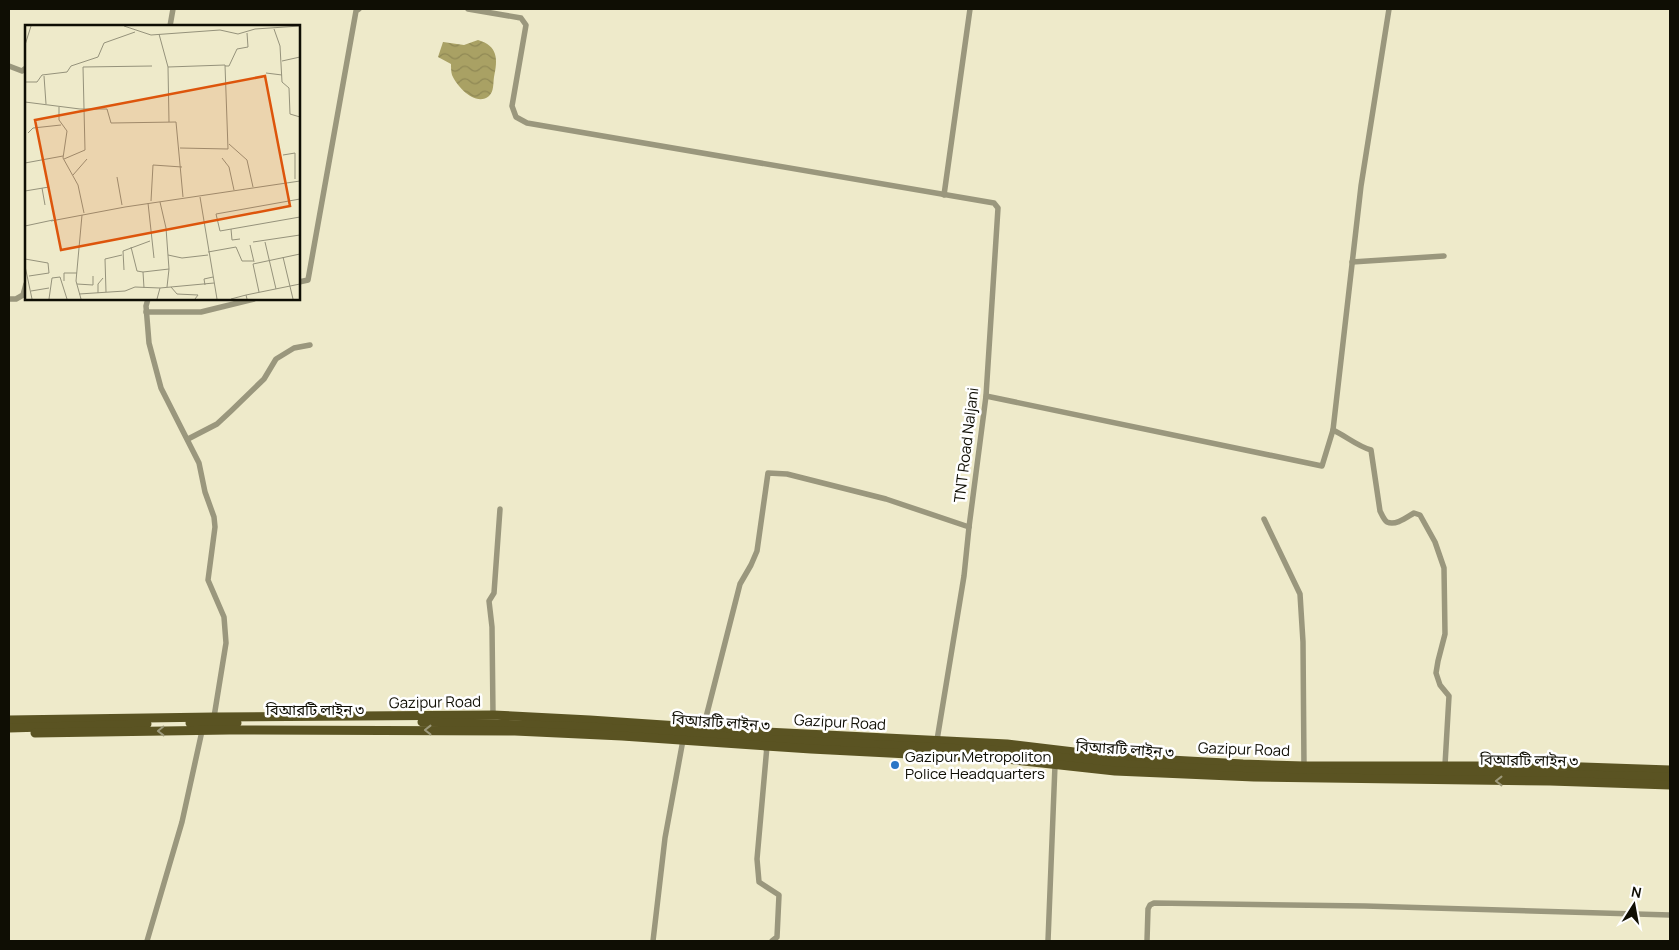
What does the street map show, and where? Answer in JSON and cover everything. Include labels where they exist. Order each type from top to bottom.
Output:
[{"type":"main road","name":"Gazipur Road","points":[[9,720],[493,715],[704,729],[1007,744],[1116,757],[1304,766],[1554,766],[1670,770]]},
{"type":"main road","name":"বিআরটি লাইন ৩","points":[[9,728],[163,723],[417,722],[528,724],[761,739],[1006,751],[1116,764],[1253,771],[1670,777]]},
{"type":"main road","name":"Gazipur Road","points":[[9,733],[515,731],[1006,759],[1115,771],[1254,778],[1670,785]]},
{"type":"street","points":[[170,25],[173,9]]},
{"type":"street","points":[[300,282],[308,280],[356,11],[359,9]]},
{"type":"street","name":"TNT Road Naljani","points":[[468,9],[521,18],[526,25],[512,106],[516,117],[527,123],[994,203],[998,208],[990,303],[986,396],[964,576],[937,740]]},
{"type":"street","points":[[944,195],[970,9]]},
{"type":"street","points":[[986,396],[1322,466],[1333,430],[1361,186],[1389,9]]},
{"type":"street","points":[[9,66],[22,71],[25,69]]},
{"type":"street","points":[[1352,262],[1444,256]]},
{"type":"street","points":[[9,299],[16,299],[22,295],[25,287]]},
{"type":"street","points":[[148,300],[146,312],[149,343],[161,388],[199,462],[205,492],[214,517],[215,527],[208,580],[226,625],[226,643],[214,717]]},
{"type":"street","points":[[146,312],[201,312],[250,300]]},
{"type":"street","points":[[188,439],[217,424],[232,411],[264,379],[276,359],[294,348],[310,345]]},
{"type":"street","points":[[1333,430],[1344,435],[1355,444],[1372,450],[1380,512],[1387,522],[1406,519],[1414,512],[1420,514],[1444,568],[1445,634],[1436,674],[1440,685],[1448,696],[1445,765]]},
{"type":"street","points":[[704,729],[740,584],[751,566],[757,551],[768,473],[787,474],[886,499],[969,527]]},
{"type":"street","points":[[493,715],[492,627],[489,601],[494,593],[500,509]]},
{"type":"street","points":[[1264,519],[1300,594],[1303,642],[1304,766]]},
{"type":"street","points":[[147,941],[182,822],[202,731]]},
{"type":"street","points":[[653,941],[664,838],[684,740]]},
{"type":"street","points":[[767,746],[757,859],[759,882],[779,895],[777,937],[772,941]]},
{"type":"street","points":[[1048,941],[1054,765]]},
{"type":"street","points":[[1147,941],[1148,909],[1154,903],[1670,914]]},
{"type":"water","points":[[478,40],[493,50],[496,59],[492,92],[484,99],[473,97],[462,90],[454,80],[451,64],[438,57],[443,42],[464,45]]},
{"type":"place","name":"Gazipur Metropoliton Police Headquarters","points":[[895,765]]}]
